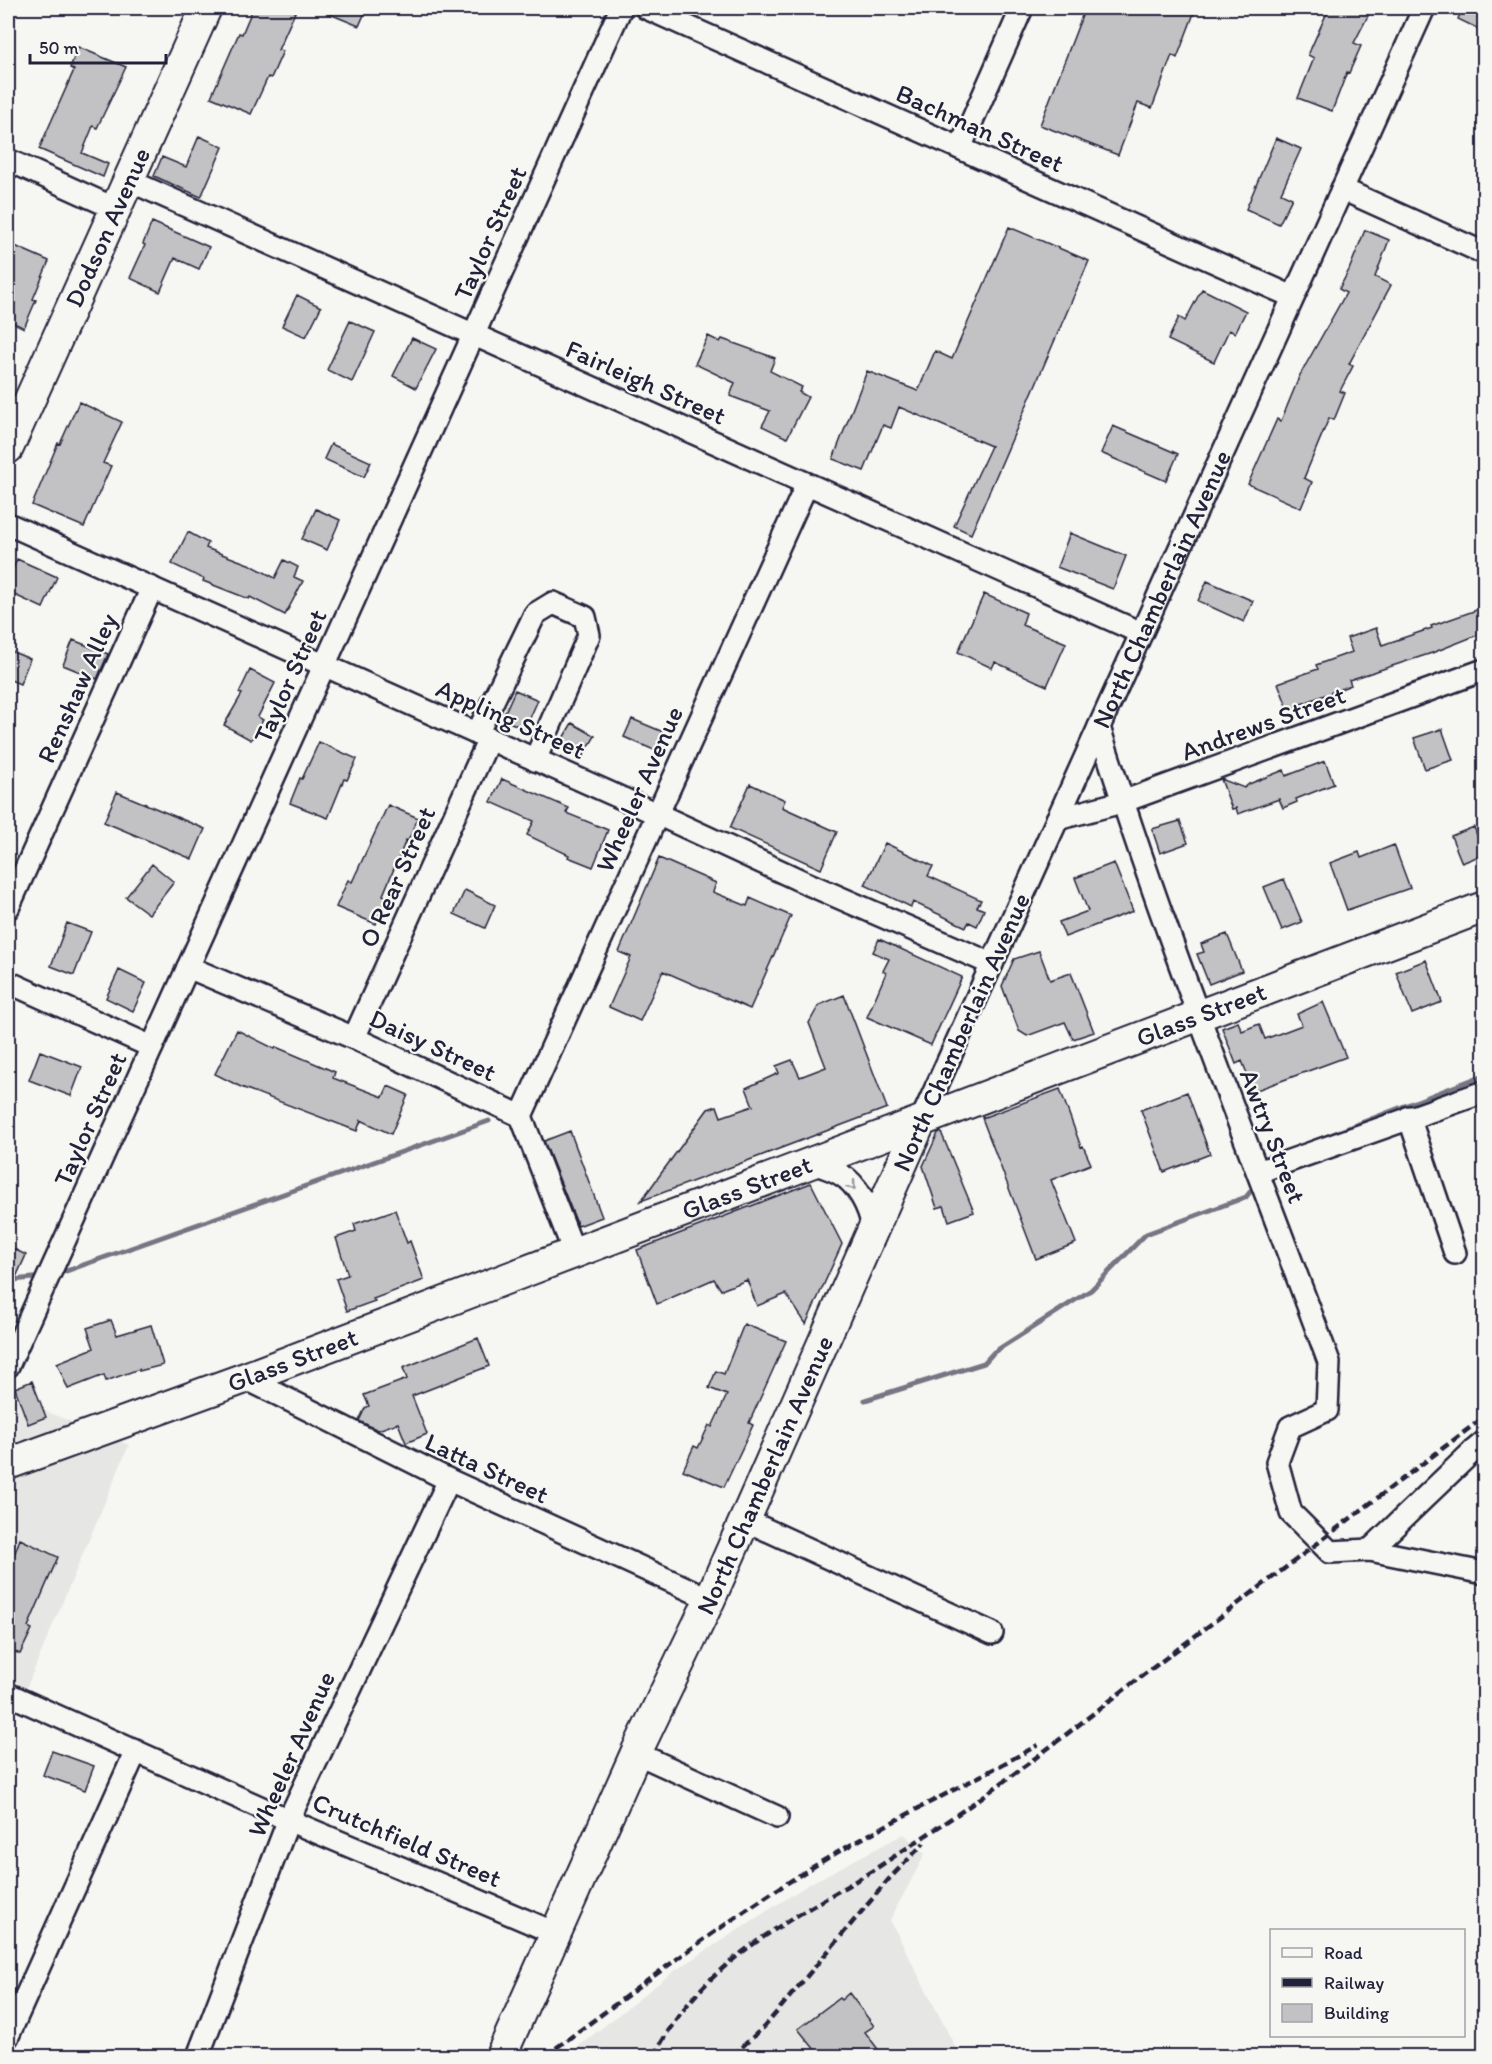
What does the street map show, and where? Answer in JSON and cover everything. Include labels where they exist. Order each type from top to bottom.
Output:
[{"type":"main road","name":"Dodson Avenue","points":[[8,448],[206,8]]},
{"type":"main road","name":"Glass Street","points":[[8,1464],[245,1378],[1485,907]]},
{"type":"main road","name":"North Chamberlain Avenue","points":[[501,2056],[636,1753],[710,1599],[920,1123]]},
{"type":"street","name":"Taylor Street","points":[[8,1366],[621,8]]},
{"type":"street","name":"Bachman Street","points":[[646,8],[1293,297]]},
{"type":"street","points":[[960,148],[1022,8]]},
{"type":"street","name":"North Chamberlain Avenue","points":[[920,1123],[1424,8]]},
{"type":"street","points":[[8,160],[116,208]]},
{"type":"street","name":"Fairleigh Street","points":[[128,180],[1141,633]]},
{"type":"street","points":[[1342,189],[1485,252]]},
{"type":"street","name":"Wheeler Avenue","points":[[521,1116],[807,484]]},
{"type":"street","name":"Appling Street","points":[[8,524],[535,759],[806,883],[992,964]]},
{"type":"street","name":"Renshaw Alley","points":[[8,908],[152,588]]},
{"type":"street","name":"O Rear Street","points":[[354,1038],[535,614],[553,603],[585,617],[589,635],[535,759]]},
{"type":"street","name":"Andrews Street","points":[[1057,819],[1122,802],[1485,670]]},
{"type":"street","name":"Awtry Street","points":[[1099,727],[1122,802],[1198,1016],[1329,1362],[1327,1410],[1290,1427],[1277,1462],[1291,1513],[1330,1552],[1370,1550]]},
{"type":"street","name":"Daisy Street","points":[[188,967],[354,1038],[521,1116]]},
{"type":"street","points":[[8,982],[152,1047]]},
{"type":"street","points":[[1258,1172],[1485,1092]]},
{"type":"street","points":[[521,1116],[574,1252]]},
{"type":"street","points":[[1409,1117],[1455,1253]]},
{"type":"street","points":[[813,1163],[842,1175],[869,1209],[873,1227]]},
{"type":"street","name":"Latta Street","points":[[245,1378],[449,1480],[710,1599]]},
{"type":"street","points":[[1370,1550],[1485,1442]]},
{"type":"street","name":"Wheeler Avenue","points":[[198,2056],[289,1819],[449,1480]]},
{"type":"street","points":[[745,1520],[992,1633]]},
{"type":"street","points":[[1370,1550],[1485,1574]]},
{"type":"street","name":"Crutchfield Street","points":[[8,1694],[289,1819],[555,1933]]},
{"type":"street","points":[[8,2036],[136,1751]]},
{"type":"street","points":[[636,1753],[777,1817]]},
{"type":"shaded area","points":[[8,1396],[129,1445],[14,1717],[8,1714]]},
{"type":"shaded area","points":[[904,1834],[925,1854],[890,1920],[960,2056],[566,2056],[673,1972],[809,1884]]},
{"type":"building","points":[[253,8],[297,8],[278,50],[283,51],[251,114],[211,97],[239,33],[242,34]]},
{"type":"building","points":[[315,8],[367,8],[359,26]]},
{"type":"building","points":[[1085,8],[1196,8],[1177,58],[1172,55],[1152,108],[1138,103],[1118,155],[1040,125]]},
{"type":"building","points":[[1329,8],[1372,8],[1354,43],[1361,46],[1349,73],[1347,72],[1332,111],[1298,98],[1314,58],[1308,55]]},
{"type":"building","points":[[1463,8],[1485,8],[1485,32],[1458,19]]},
{"type":"building","points":[[78,47],[126,67],[97,128],[93,126],[82,153],[108,164],[103,177],[39,149],[74,70],[70,68]]},
{"type":"building","points":[[199,136],[223,147],[201,197],[154,176],[162,157],[186,167]]},
{"type":"building","points":[[1276,138],[1301,149],[1281,193],[1292,198],[1279,224],[1246,209]]},
{"type":"building","points":[[152,222],[209,247],[199,269],[175,258],[160,292],[130,278],[145,245],[143,244]]},
{"type":"building","points":[[1009,227],[1089,261],[971,534],[954,526],[991,446],[899,407],[891,428],[883,425],[864,471],[833,459],[867,371],[918,391],[935,351],[952,359]]},
{"type":"building","points":[[1365,230],[1389,240],[1375,277],[1391,285],[1349,364],[1353,366],[1340,391],[1345,393],[1334,420],[1329,418],[1304,478],[1312,482],[1301,508],[1248,484],[1277,419],[1281,421],[1300,375],[1346,293],[1339,289]]},
{"type":"building","points":[[8,243],[49,261],[24,328],[8,320]]},
{"type":"building","points":[[1202,289],[1246,311],[1235,333],[1229,330],[1214,362],[1168,340],[1179,317],[1185,321]]},
{"type":"building","points":[[297,295],[321,307],[306,337],[282,326]]},
{"type":"building","points":[[350,321],[375,332],[352,382],[327,370]]},
{"type":"building","points":[[708,336],[720,342],[722,339],[775,358],[770,371],[802,387],[799,392],[808,397],[787,438],[762,426],[770,411],[730,396],[735,383],[695,364]]},
{"type":"building","points":[[412,338],[436,349],[416,388],[393,376]]},
{"type":"building","points":[[79,402],[122,422],[103,463],[111,466],[84,527],[32,505],[58,443],[60,444]]},
{"type":"building","points":[[1113,426],[1178,454],[1166,481],[1101,453]]},
{"type":"building","points":[[331,444],[371,462],[364,477],[324,459]]},
{"type":"building","points":[[316,509],[340,520],[327,550],[302,539]]},
{"type":"building","points":[[188,532],[208,543],[206,548],[251,565],[275,578],[284,560],[298,567],[294,577],[303,581],[285,615],[250,597],[249,599],[203,581],[204,579],[172,564]]},
{"type":"building","points":[[1070,533],[1126,556],[1113,589],[1057,567]]},
{"type":"building","points":[[17,559],[57,577],[43,608],[8,592],[8,580]]},
{"type":"building","points":[[1207,581],[1253,601],[1244,622],[1198,601]]},
{"type":"building","points":[[984,594],[1026,613],[1022,625],[1066,643],[1047,686],[995,662],[992,668],[958,652]]},
{"type":"building","points":[[1485,607],[1485,632],[1432,653],[1349,680],[1351,685],[1288,709],[1278,683],[1318,669],[1316,665],[1352,652],[1347,638],[1376,628],[1382,645]]},
{"type":"building","points":[[73,640],[108,654],[97,679],[63,665]]},
{"type":"building","points":[[8,650],[30,659],[20,684],[8,679]]},
{"type":"building","points":[[250,670],[275,683],[258,717],[263,720],[251,740],[224,725],[242,694],[239,693]]},
{"type":"building","points":[[515,690],[538,700],[525,729],[502,719]]},
{"type":"building","points":[[632,719],[668,734],[661,753],[624,737]]},
{"type":"building","points":[[572,723],[595,736],[582,758],[559,745]]},
{"type":"building","points":[[1442,729],[1453,760],[1425,769],[1414,738]]},
{"type":"building","points":[[319,742],[357,759],[347,780],[344,779],[328,818],[290,803]]},
{"type":"building","points":[[1325,761],[1334,784],[1296,799],[1297,802],[1283,808],[1279,799],[1238,814],[1236,808],[1232,809],[1221,779],[1244,788],[1284,770],[1286,776]]},
{"type":"building","points":[[502,779],[569,808],[566,813],[608,830],[593,867],[568,857],[569,855],[527,835],[534,821],[491,802]]},
{"type":"building","points":[[750,784],[785,800],[782,807],[837,832],[821,869],[730,828]]},
{"type":"building","points":[[117,792],[205,829],[192,859],[104,822]]},
{"type":"building","points":[[388,805],[418,818],[408,841],[406,840],[383,895],[387,897],[376,924],[336,907],[348,880],[352,882]]},
{"type":"building","points":[[1180,821],[1188,843],[1160,853],[1152,829]]},
{"type":"building","points":[[1474,827],[1484,854],[1462,863],[1451,836]]},
{"type":"building","points":[[885,843],[933,866],[928,876],[981,900],[977,907],[984,910],[977,926],[969,922],[966,927],[913,902],[911,907],[865,885]]},
{"type":"building","points":[[1394,845],[1410,888],[1347,910],[1330,863],[1359,852],[1361,858]]},
{"type":"building","points":[[659,858],[716,883],[713,892],[747,906],[750,898],[791,916],[750,1009],[663,971],[640,1021],[609,1007],[631,957],[619,952]]},
{"type":"building","points":[[1114,863],[1133,911],[1065,937],[1059,922],[1088,911],[1075,878]]},
{"type":"building","points":[[152,864],[174,882],[149,914],[126,897]]},
{"type":"building","points":[[1284,879],[1302,922],[1282,930],[1264,887]]},
{"type":"building","points":[[465,890],[495,905],[485,928],[454,914]]},
{"type":"building","points":[[67,923],[91,932],[74,975],[51,966]]},
{"type":"building","points":[[1227,934],[1242,971],[1209,984],[1197,954],[1204,952],[1201,944]]},
{"type":"building","points":[[879,939],[962,977],[931,1045],[867,1017],[886,973],[883,971],[889,959],[873,952]]},
{"type":"building","points":[[1039,951],[1050,980],[1071,973],[1094,1032],[1073,1039],[1065,1022],[1027,1036],[1019,1031],[1002,986],[1014,959]]},
{"type":"building","points":[[1426,960],[1442,1002],[1412,1014],[1396,972]]},
{"type":"building","points":[[119,970],[146,983],[133,1011],[106,998]]},
{"type":"building","points":[[844,995],[887,1108],[641,1201],[708,1109],[717,1106],[721,1117],[753,1106],[746,1088],[779,1073],[776,1066],[792,1060],[800,1077],[826,1067],[809,1023],[819,1005]]},
{"type":"building","points":[[1323,1002],[1346,1057],[1254,1091],[1242,1061],[1236,1064],[1222,1028],[1238,1022],[1242,1031],[1259,1024],[1265,1039],[1302,1025],[1297,1014]]},
{"type":"building","points":[[237,1030],[275,1049],[276,1047],[335,1072],[333,1078],[383,1097],[388,1086],[408,1095],[391,1134],[361,1120],[357,1131],[241,1087],[215,1074]]},
{"type":"building","points":[[40,1051],[82,1067],[71,1096],[29,1080]]},
{"type":"building","points":[[1060,1089],[1081,1147],[1083,1146],[1091,1164],[1051,1180],[1076,1243],[1036,1259],[982,1118]]},
{"type":"building","points":[[1187,1092],[1210,1154],[1164,1172],[1141,1110]]},
{"type":"building","points":[[570,1131],[602,1217],[578,1226],[544,1141]]},
{"type":"building","points":[[941,1132],[974,1212],[949,1221],[944,1206],[937,1208],[923,1166],[938,1133]]},
{"type":"building","points":[[811,1183],[842,1244],[806,1324],[786,1294],[757,1306],[747,1280],[721,1290],[714,1279],[657,1304],[637,1250]]},
{"type":"building","points":[[395,1210],[407,1243],[410,1241],[424,1280],[347,1311],[336,1279],[348,1275],[336,1238],[356,1231],[354,1224]]},
{"type":"building","points":[[8,1246],[26,1255],[8,1295]]},
{"type":"building","points":[[111,1320],[117,1335],[151,1325],[163,1365],[139,1371],[139,1369],[106,1381],[104,1375],[68,1389],[57,1363],[94,1348],[87,1328]]},
{"type":"building","points":[[744,1324],[786,1341],[749,1423],[753,1425],[724,1487],[683,1470],[694,1446],[698,1448],[709,1425],[712,1427],[727,1395],[709,1388],[716,1371],[724,1374]]},
{"type":"building","points":[[478,1338],[489,1366],[412,1396],[427,1434],[406,1443],[398,1423],[378,1430],[359,1421],[365,1408],[369,1406],[364,1395],[407,1379],[403,1368]]},
{"type":"building","points":[[32,1381],[46,1417],[28,1424],[15,1388]]},
{"type":"building","points":[[20,1539],[58,1557],[28,1627],[32,1629],[20,1654],[8,1649],[8,1571]]},
{"type":"building","points":[[52,1751],[94,1766],[85,1790],[43,1775]]},
{"type":"building","points":[[849,1993],[874,2026],[865,2032],[883,2056],[820,2056],[798,2029]]},
{"type":"waterway","points":[[1307,1144],[1484,1075]]},
{"type":"waterway","points":[[55,1275],[489,1121]]},
{"type":"waterway","points":[[865,1400],[984,1363],[994,1352],[1091,1290],[1146,1234],[1246,1197],[1250,1192]]},
{"type":"waterway","points":[[8,1279],[43,1277]]},
{"type":"railway","points":[[654,2056],[674,2022],[697,1994],[749,1947],[872,1871],[987,1793],[1484,1417]]},
{"type":"railway","points":[[545,2056],[681,1956],[785,1884],[875,1832],[1038,1745]]},
{"type":"railway","points":[[732,2056],[765,2026],[889,1879],[924,1843]]}]
